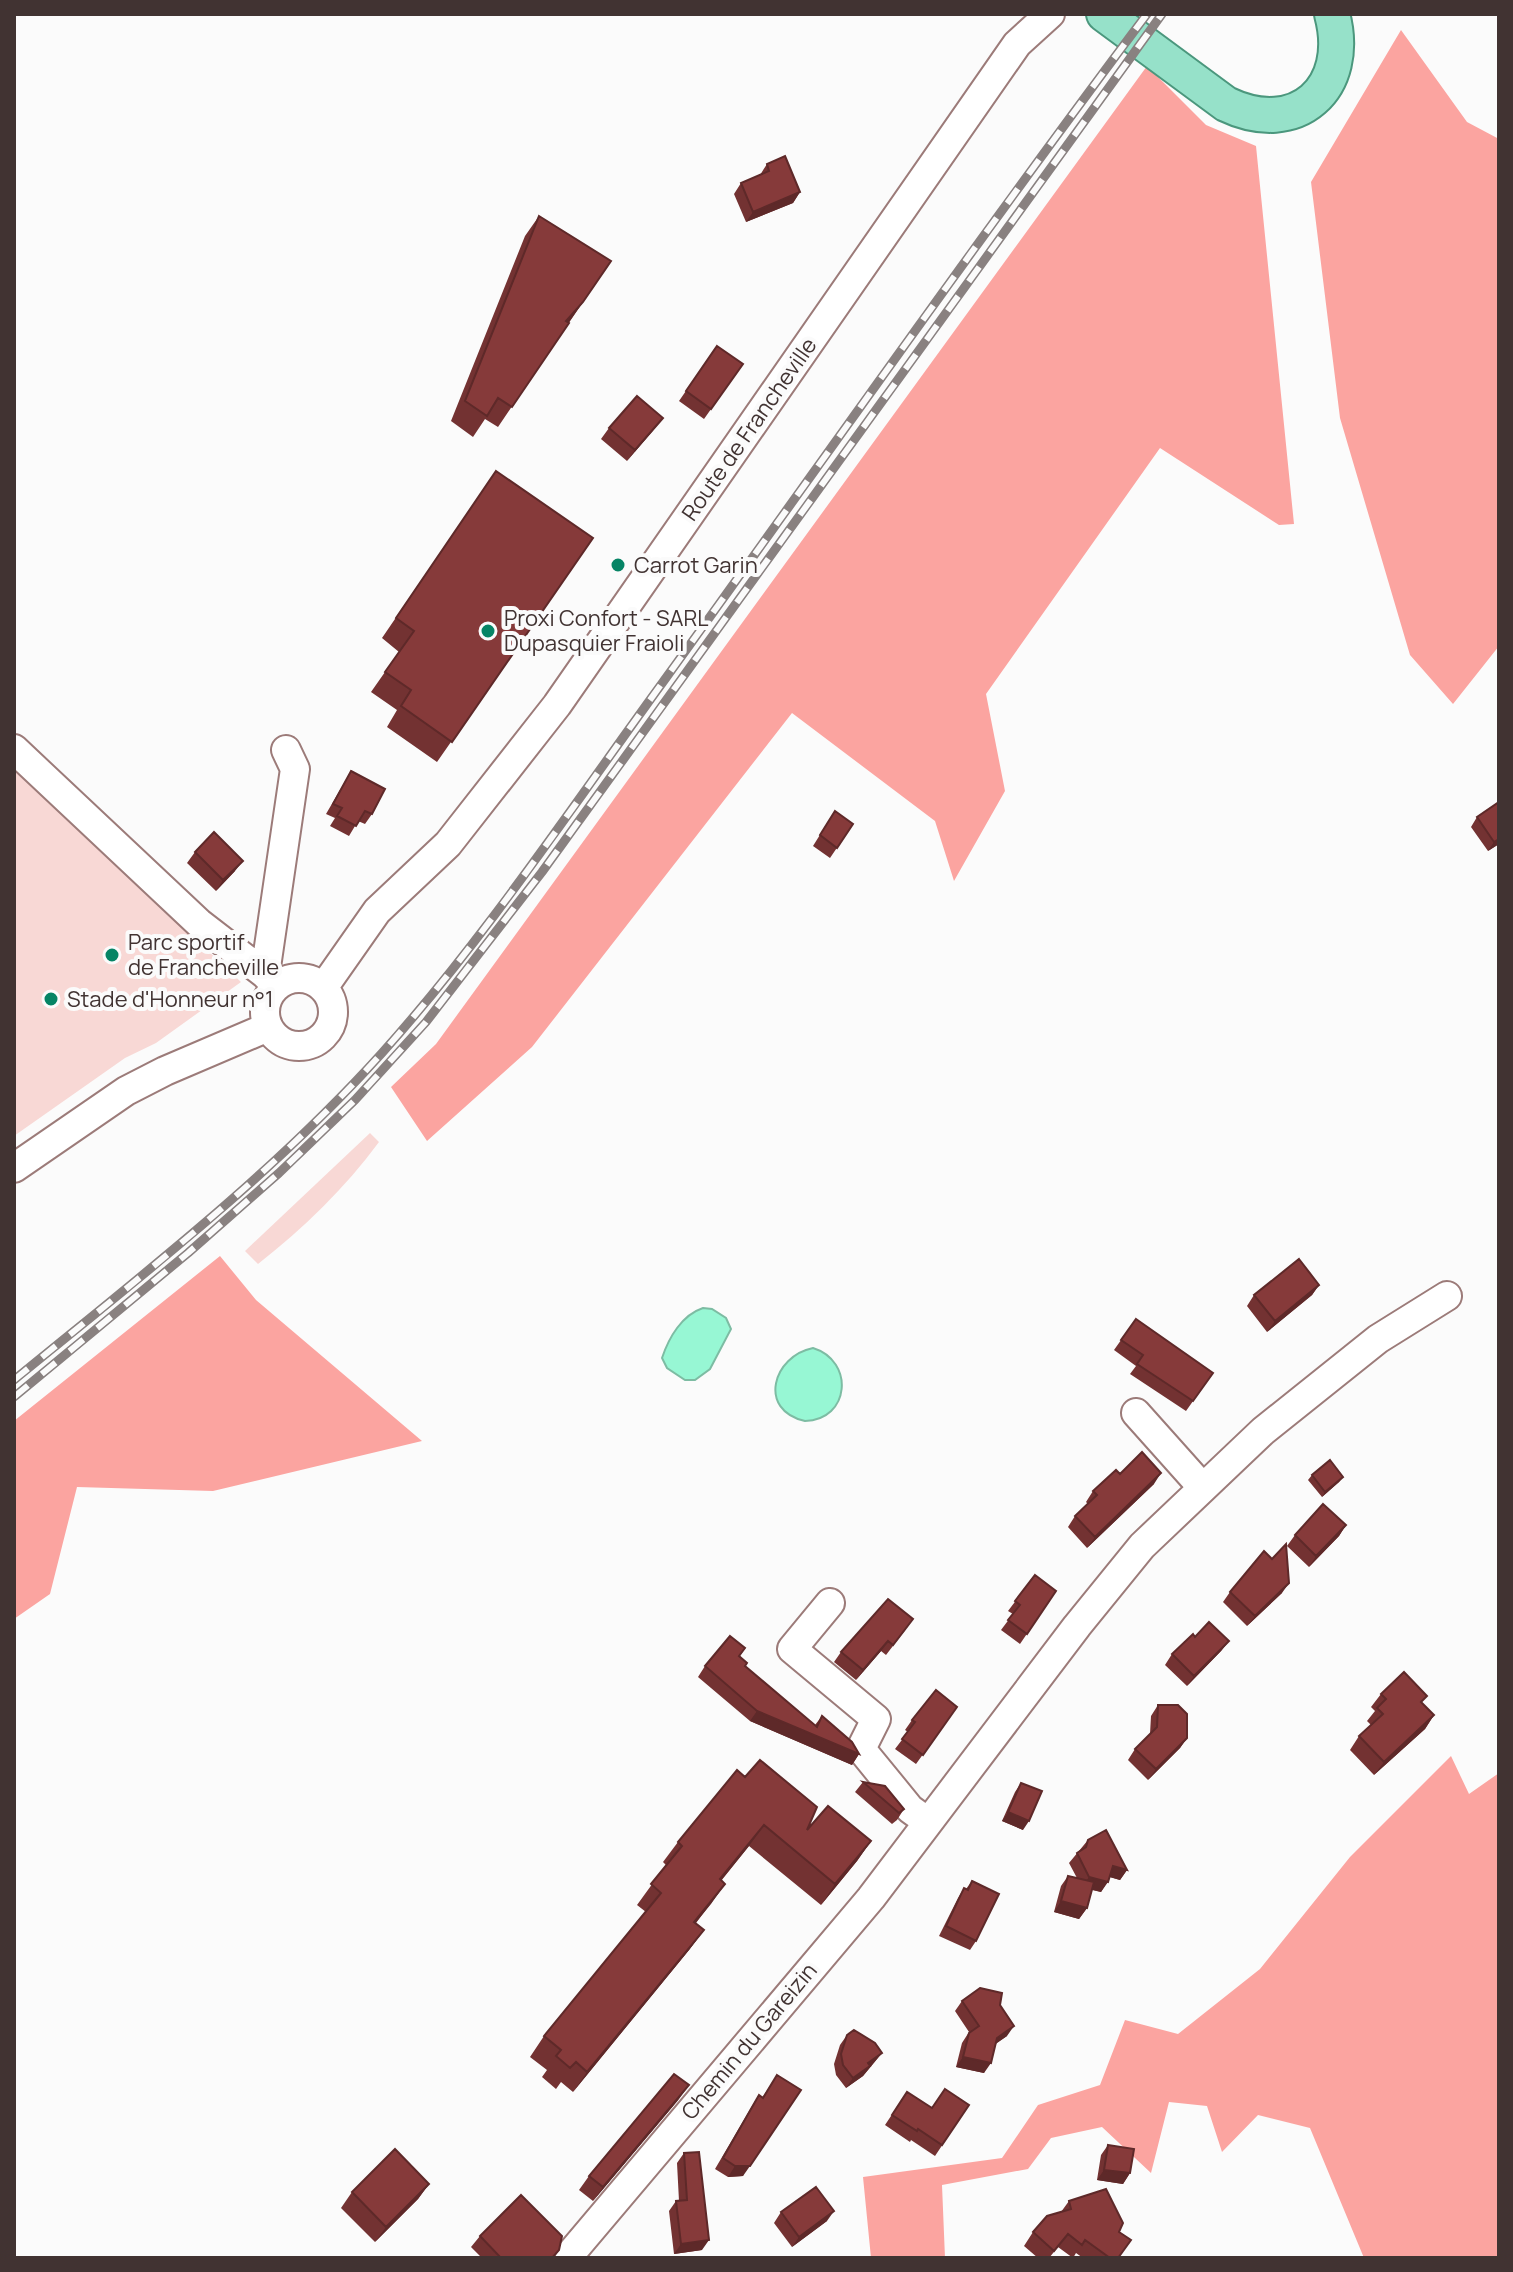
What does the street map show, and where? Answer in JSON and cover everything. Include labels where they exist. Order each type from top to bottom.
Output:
[{"type":"main road","points":[[1104,14],[1226,104],[1247,113],[1272,116],[1303,107],[1327,84],[1337,54],[1332,14]]},
{"type":"street","name":"Route de Francheville","points":[[323,988],[377,911],[448,844],[557,705],[1017,44],[1050,14]]},
{"type":"street","points":[[14,749],[199,923],[271,980],[305,978],[323,988],[329,996],[332,1017],[323,1036],[314,1042],[293,1046],[275,1036],[268,1027],[265,1005],[271,980],[295,769],[286,750]]},
{"type":"street","points":[[14,1168],[126,1091],[268,1027]]},
{"type":"street","name":"Chemin du Gareizin","points":[[567,2258],[871,1898],[1133,1558],[1263,1431],[1378,1339],[1447,1296]]},
{"type":"street","points":[[1136,1413],[1203,1488]]},
{"type":"street","points":[[830,1603],[792,1649],[876,1719],[861,1749],[910,1809],[928,1822]]},
{"type":"shaded area","points":[[1401,30],[1467,122],[1499,139],[1499,646],[1453,704],[1410,655],[1340,418],[1311,182]]},
{"type":"shaded area","points":[[1147,66],[1206,125],[1256,146],[1294,524],[1279,525],[1160,448],[986,694],[1005,791],[954,881],[935,821],[792,713],[532,1047],[427,1141],[391,1087],[436,1044]]},
{"type":"shaded area","name":"Parc sportif de Francheville","points":[[14,768],[241,982],[156,1043],[125,1058],[14,1136]]},
{"type":"shaded area","points":[[370,1133],[379,1142],[352,1175],[308,1222],[258,1264],[245,1251]]},
{"type":"shaded area","points":[[220,1256],[256,1300],[422,1441],[213,1491],[77,1487],[50,1594],[14,1619],[14,1421]]},
{"type":"shaded area","points":[[712,1309],[726,1318],[731,1329],[710,1369],[695,1380],[685,1380],[667,1368],[662,1358],[677,1328],[695,1311]]},
{"type":"shaded area","points":[[813,1348],[827,1355],[836,1365],[842,1389],[831,1411],[820,1418],[805,1421],[790,1415],[780,1406],[776,1383],[788,1361]]},
{"type":"shaded area","points":[[1451,1756],[1469,1794],[1499,1773],[1499,2258],[1364,2258],[1310,2128],[1258,2115],[1222,2152],[1207,2106],[1169,2102],[1151,2173],[1102,2127],[1051,2138],[1028,2169],[942,2185],[945,2258],[871,2258],[863,2177],[1002,2158],[1038,2105],[1100,2085],[1125,2020],[1178,2034],[1260,1969],[1350,1857]]},
{"type":"building","points":[[785,156],[800,192],[753,212],[741,183],[769,171],[767,164]]},
{"type":"building","points":[[539,216],[611,261],[566,321],[569,323],[512,407],[498,398],[487,416],[465,401]]},
{"type":"building","points":[[717,346],[743,364],[711,409],[686,391]]},
{"type":"building","points":[[637,396],[663,418],[635,450],[609,428]]},
{"type":"building","points":[[496,471],[593,538],[452,742],[401,706],[411,690],[385,672],[414,631],[396,618]]},
{"type":"building","points":[[351,771],[385,789],[372,814],[365,811],[356,826],[337,816],[342,808],[333,804]]},
{"type":"building","points":[[1499,802],[1499,839],[1494,842],[1477,817]]},
{"type":"building","points":[[835,811],[853,824],[837,848],[820,835]]},
{"type":"building","points":[[214,832],[243,861],[223,880],[195,852]]},
{"type":"building","points":[[1299,1259],[1319,1285],[1275,1321],[1254,1295]]},
{"type":"building","points":[[1136,1319],[1213,1373],[1193,1401],[1137,1364],[1143,1355],[1121,1340]]},
{"type":"building","points":[[1142,1452],[1161,1473],[1095,1537],[1075,1516],[1097,1495],[1093,1491],[1116,1470],[1120,1474]]},
{"type":"building","points":[[1330,1460],[1343,1477],[1325,1492],[1312,1475]]},
{"type":"building","points":[[1323,1504],[1346,1525],[1316,1556],[1295,1535]]},
{"type":"building","points":[[1286,1544],[1289,1583],[1255,1616],[1230,1592],[1264,1551],[1272,1559]]},
{"type":"building","points":[[1035,1575],[1056,1591],[1027,1634],[1008,1620],[1020,1605],[1015,1601]]},
{"type":"building","points":[[888,1599],[913,1619],[893,1645],[888,1641],[863,1670],[841,1652]]},
{"type":"building","points":[[1209,1622],[1229,1641],[1194,1676],[1172,1654]]},
{"type":"building","points":[[730,1636],[745,1648],[739,1656],[747,1663],[745,1666],[817,1727],[822,1716],[852,1742],[859,1754],[757,1711],[705,1666]]},
{"type":"building","points":[[1404,1672],[1427,1696],[1421,1702],[1434,1715],[1384,1762],[1359,1736],[1383,1714],[1377,1708],[1386,1699],[1381,1694]]},
{"type":"building","points":[[936,1690],[957,1707],[923,1755],[902,1739],[915,1722],[912,1720]]},
{"type":"building","points":[[1158,1705],[1178,1705],[1187,1714],[1187,1738],[1156,1769],[1135,1749],[1157,1727]]},
{"type":"building","points":[[760,1760],[817,1807],[807,1830],[828,1806],[871,1841],[835,1884],[764,1825],[720,1879],[725,1884],[694,1922],[704,1930],[587,2072],[576,2062],[570,2068],[556,2056],[561,2050],[544,2036],[661,1893],[651,1884],[682,1846],[678,1842],[737,1770],[745,1777]]},
{"type":"building","points":[[863,1782],[885,1786],[904,1809],[899,1813]]},
{"type":"building","points":[[1021,1783],[1042,1791],[1029,1821],[1008,1812]]},
{"type":"building","points":[[1106,1830],[1127,1870],[1113,1866],[1108,1882],[1089,1877],[1077,1853],[1086,1847],[1088,1840]]},
{"type":"building","points":[[1068,1876],[1094,1882],[1087,1908],[1061,1901]]},
{"type":"building","points":[[972,1881],[999,1894],[976,1941],[946,1926],[964,1888],[968,1890]]},
{"type":"building","points":[[980,1988],[1002,1993],[1000,2005],[1014,2026],[997,2038],[991,2063],[963,2057],[969,2033],[979,2026],[962,2001]]},
{"type":"building","points":[[854,2030],[875,2043],[882,2053],[853,2078],[843,2065],[841,2054],[847,2035]]},
{"type":"building","points":[[674,2074],[689,2085],[603,2187],[589,2176]]},
{"type":"building","points":[[777,2075],[801,2090],[750,2166],[735,2166],[723,2158],[759,2095],[763,2098]]},
{"type":"building","points":[[945,2089],[969,2105],[942,2145],[892,2115],[907,2092],[932,2108]]},
{"type":"building","points":[[1108,2145],[1134,2149],[1130,2173],[1104,2170]]},
{"type":"building","points":[[395,2149],[429,2184],[386,2227],[352,2192]]},
{"type":"building","points":[[699,2152],[709,2240],[681,2244],[676,2201],[687,2200],[684,2153]]},
{"type":"building","points":[[816,2187],[834,2211],[799,2237],[781,2212]]},
{"type":"building","points":[[1106,2189],[1123,2223],[1119,2232],[1131,2240],[1118,2258],[1110,2258],[1085,2240],[1082,2245],[1068,2234],[1054,2251],[1033,2232],[1047,2216],[1071,2209],[1069,2201]]},
{"type":"building","points":[[521,2195],[562,2236],[559,2250],[552,2258],[501,2258],[480,2236]]},
{"type":"railway","points":[[14,1380],[251,1183],[340,1098],[420,1009],[527,871],[1147,14]]},
{"type":"railway","points":[[14,1397],[279,1173],[355,1100],[426,1022],[542,872],[1162,14]]},
{"type":"place","name":"Carrot Garin","points":[[618,565]]},
{"type":"place","name":"Proxi Confort - SARL Dupasquier Fraioli","points":[[488,631]]},
{"type":"place","name":"Parc sportif de Francheville","points":[[112,955]]},
{"type":"place","name":"Stade d'Honneur n°1","points":[[51,999]]}]
